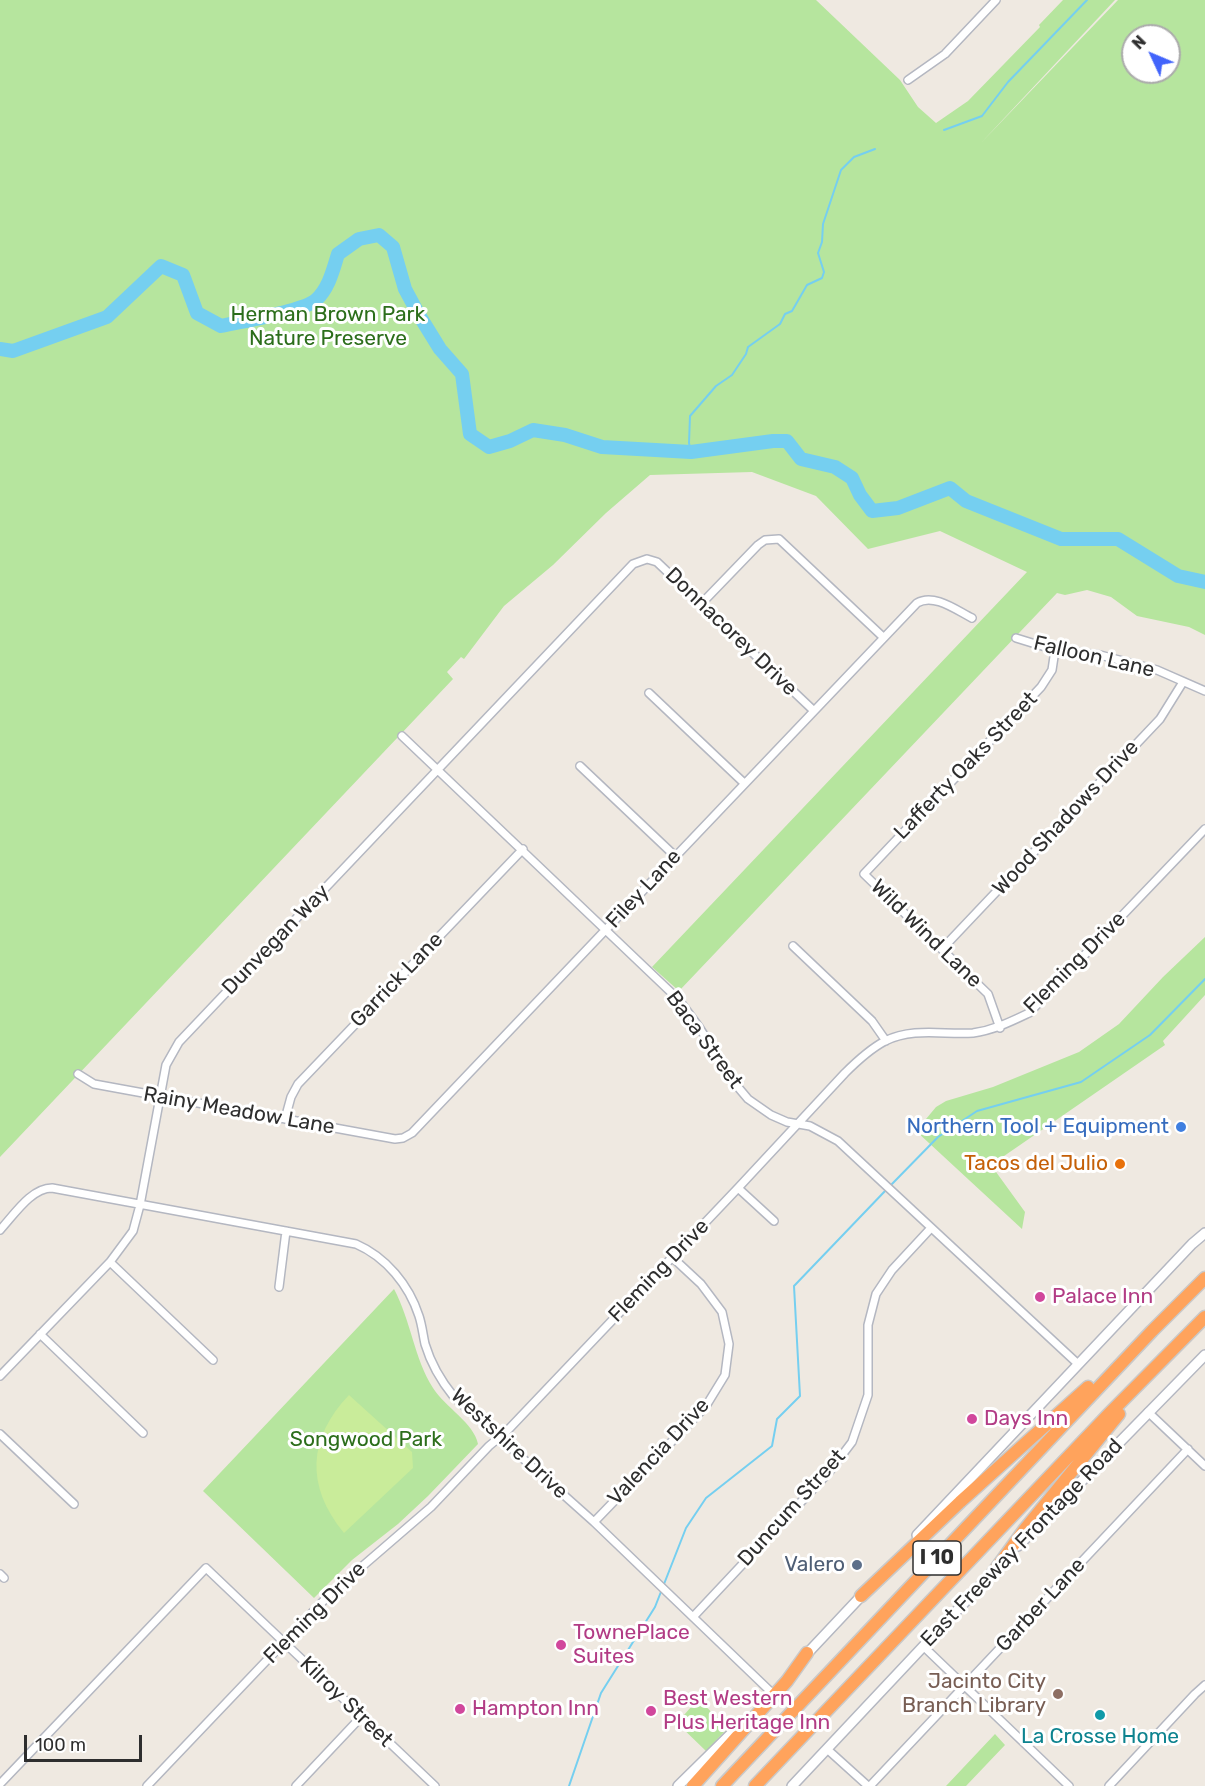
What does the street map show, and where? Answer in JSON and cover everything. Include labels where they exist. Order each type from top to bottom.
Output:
[{"type":"highway","name":"I 10","points":[[722,1786],[1152,1331],[1205,1278]]},
{"type":"highway","name":"I 10","points":[[755,1786],[1205,1317]]},
{"type":"highway","points":[[861,1596],[960,1502],[1152,1331]]},
{"type":"highway","points":[[993,1573],[1024,1529],[1165,1357]]},
{"type":"highway","points":[[693,1786],[787,1681],[807,1653]]},
{"type":"main road","points":[[678,1786],[731,1734],[1078,1364],[1205,1233]]},
{"type":"main road","name":"East Freeway Frontage Road","points":[[792,1786],[923,1646],[1205,1355]]},
{"type":"street","points":[[908,80],[945,54],[996,0]]},
{"type":"street","points":[[702,603],[758,545],[765,540],[779,539],[883,637]]},
{"type":"street","name":"Donnacorey Drive","points":[[647,559],[657,561],[813,710]]},
{"type":"street","name":"Dunvegan Way","points":[[0,1376],[110,1262],[133,1231],[166,1065],[179,1042],[633,564],[647,559]]},
{"type":"street","name":"Filey Lane","points":[[404,1138],[412,1133],[917,603],[922,599],[933,599],[972,618]]},
{"type":"street","name":"Falloon Lane","points":[[1016,638],[1055,650],[1100,655],[1157,670],[1205,691]]},
{"type":"street","name":"Lafferty Oaks Street","points":[[864,874],[1041,687],[1052,670],[1055,650]]},
{"type":"street","name":"Wood Shadows Drive","points":[[942,949],[1160,719],[1183,682]]},
{"type":"street","points":[[649,693],[744,783]]},
{"type":"street","name":"Baca Street","points":[[402,736],[679,1000],[738,1089],[759,1108],[787,1122],[810,1126],[838,1141],[1078,1364]]},
{"type":"street","points":[[580,766],[675,856]]},
{"type":"street","name":"Fleming Drive","points":[[147,1786],[329,1595],[431,1507],[499,1438],[738,1188],[845,1072],[864,1055],[886,1041],[920,1031],[972,1033],[1000,1028],[1029,1013],[1205,829]]},
{"type":"street","name":"Garrick Lane","points":[[285,1119],[291,1097],[298,1084],[523,849]]},
{"type":"street","name":"Wild Wind Lane","points":[[864,874],[988,994],[1000,1028]]},
{"type":"street","points":[[794,946],[872,1021],[886,1041]]},
{"type":"street","name":"Rainy Meadow Lane","points":[[78,1074],[94,1084],[395,1139],[404,1138]]},
{"type":"street","name":"Westshire Drive","points":[[0,1230],[36,1192],[45,1188],[356,1244],[379,1256],[402,1283],[412,1299],[426,1345],[442,1381],[454,1397],[594,1522],[771,1692]]},
{"type":"street","points":[[738,1188],[774,1221]]},
{"type":"street","name":"Duncum Street","points":[[693,1617],[830,1471],[852,1442],[868,1395],[868,1325],[876,1294],[892,1270],[931,1228]]},
{"type":"street","points":[[279,1287],[286,1231]]},
{"type":"street","name":"Valencia Drive","points":[[594,1522],[706,1406],[725,1375],[729,1344],[722,1312],[701,1284],[672,1257]]},
{"type":"street","points":[[110,1262],[213,1360]]},
{"type":"street","points":[[40,1334],[143,1433]]},
{"type":"street","points":[[1148,1412],[1205,1466]]},
{"type":"street","points":[[0,1434],[74,1504]]},
{"type":"street","name":"Garber Lane","points":[[869,1786],[1188,1449]]},
{"type":"street","name":"Kilroy Street","points":[[0,1784],[206,1568],[435,1786]]},
{"type":"street","points":[[923,1646],[1069,1786]]},
{"type":"street","points":[[1108,1786],[1205,1685]]},
{"type":"street","points":[[296,1786],[362,1716]]},
{"type":"street","points":[[827,1749],[869,1786]]},
{"type":"green space","name":"Herman Brown Park Nature Preserve","points":[[0,0],[816,0],[900,80],[918,107],[936,123],[968,101],[1063,0],[1115,0],[980,144],[1118,0],[1205,0],[1205,635],[1189,627],[1137,616],[1111,597],[1087,590],[1065,595],[1057,593],[679,991],[652,967],[1027,572],[940,531],[868,549],[816,496],[752,472],[650,475],[606,513],[553,565],[504,606],[464,659],[461,657],[447,672],[453,679],[0,1157]]},
{"type":"green space","points":[[1205,937],[1205,995],[1163,1041],[1165,1045],[991,1165],[1025,1212],[1022,1229],[916,1131],[936,1107],[946,1101],[993,1087],[1079,1052],[1119,1024]]},
{"type":"green space","name":"Songwood Park","points":[[394,1289],[433,1388],[471,1429],[478,1444],[428,1496],[398,1524],[352,1560],[314,1598],[203,1491]]},
{"type":"green space","points":[[349,1395],[412,1452],[413,1468],[344,1533],[331,1515],[323,1498],[318,1480],[317,1462],[319,1445],[325,1428],[335,1411]]},
{"type":"green space","points":[[698,1699],[728,1728],[706,1751],[677,1723]]},
{"type":"green space","points":[[995,1734],[1005,1745],[966,1786],[946,1786]]},
{"type":"waterway","points":[[944,130],[982,116],[1008,82],[1087,0]]},
{"type":"waterway","points":[[691,452],[690,416],[716,386],[732,375],[748,347],[780,324],[785,314],[792,311],[807,285],[822,278],[824,272],[818,253],[822,242],[823,224],[841,170],[854,157],[875,149]]},
{"type":"waterway","points":[[0,349],[13,351],[107,317],[161,266],[183,275],[197,313],[221,326],[299,308],[316,300],[324,290],[338,254],[359,239],[379,235],[393,247],[405,289],[419,315],[440,349],[462,374],[470,434],[489,447],[510,441],[533,430],[565,435],[602,447],[691,452],[787,441],[801,459],[835,467],[852,478],[860,495],[872,511],[898,508],[950,488],[966,501],[1061,539],[1118,539],[1178,576],[1205,582]]},
{"type":"waterway","points":[[890,1186],[938,1137],[977,1111],[1081,1082],[1150,1035],[1205,979]]},
{"type":"waterway","points":[[569,1786],[601,1693],[655,1607],[686,1528],[706,1498],[772,1446],[777,1419],[800,1396],[794,1286],[886,1190]]},
{"type":"place","name":"Northern Tool + Equipment","points":[[1181,1127]]},
{"type":"place","name":"Tacos del Julio","points":[[1120,1164]]},
{"type":"place","name":"Palace Inn","points":[[1040,1297]]},
{"type":"place","name":"Days Inn","points":[[972,1419]]},
{"type":"place","name":"Valero","points":[[857,1565]]},
{"type":"place","name":"TownePlace Suites","points":[[561,1645]]},
{"type":"place","name":"Jacinto City Branch Library","points":[[1058,1694]]},
{"type":"place","name":"Hampton Inn","points":[[460,1709]]},
{"type":"place","name":"Best Western Plus Heritage Inn","points":[[651,1711]]},
{"type":"place","name":"La Crosse Home","points":[[1100,1715]]}]
